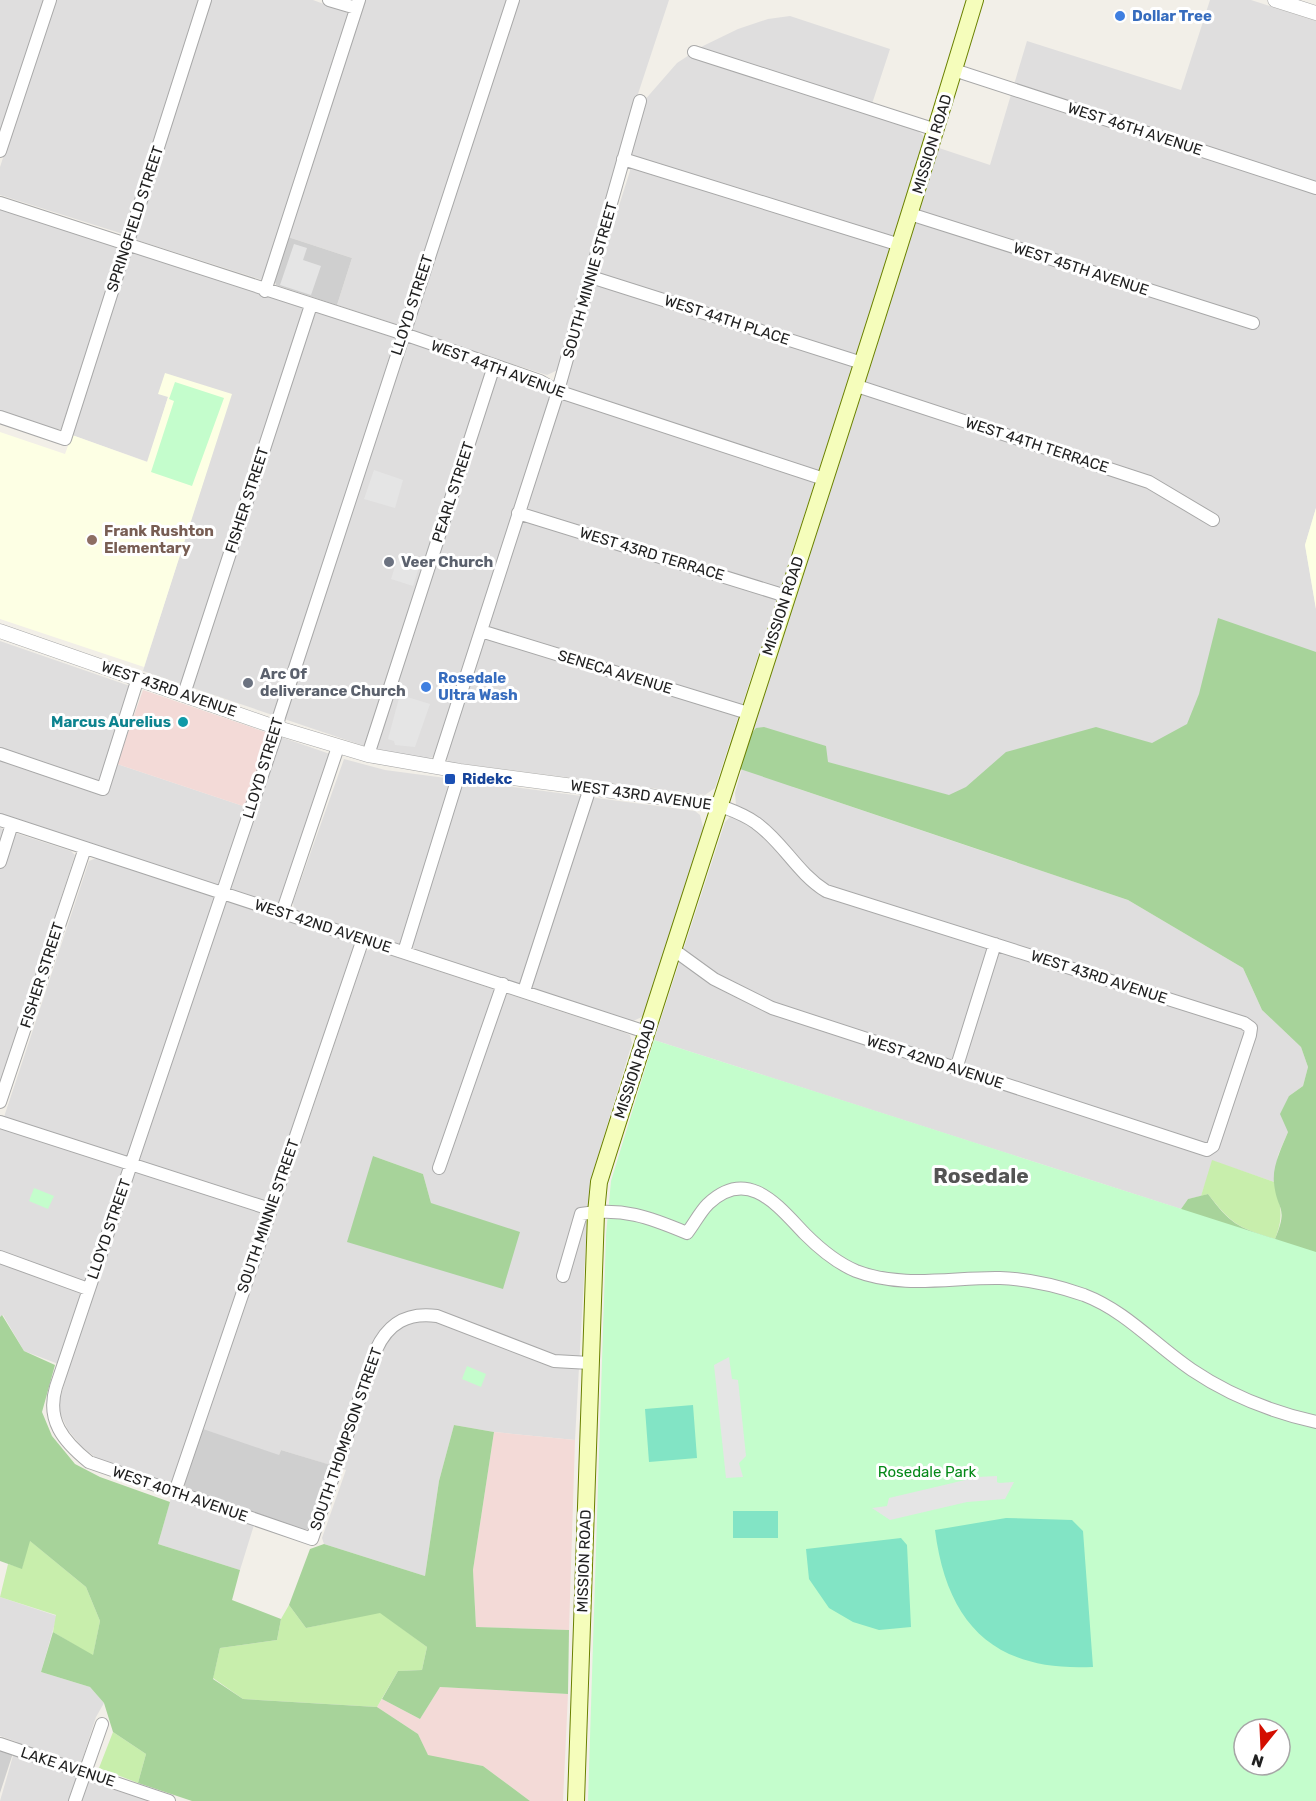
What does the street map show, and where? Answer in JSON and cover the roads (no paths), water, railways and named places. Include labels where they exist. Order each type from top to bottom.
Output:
[{"type":"main road","name":"MISSION ROAD","points":[[576,1801],[590,1363],[599,1182],[910,214],[975,0]]},
{"type":"street","points":[[0,151],[50,0]]},
{"type":"street","name":"SPRINGFIELD STREET","points":[[0,417],[65,439],[205,0]]},
{"type":"street","points":[[265,291],[357,4],[329,0]]},
{"type":"street","name":"LLOYD STREET","points":[[60,1431],[53,1418],[52,1399],[278,728],[279,717],[402,333],[513,0]]},
{"type":"street","points":[[1275,0],[1316,13]]},
{"type":"street","points":[[694,52],[936,130]]},
{"type":"street","name":"WEST 46TH AVENUE","points":[[954,70],[1316,188]]},
{"type":"street","name":"SOUTH MINNIE STREET","points":[[437,767],[591,277],[640,101]]},
{"type":"street","points":[[623,159],[900,245]]},
{"type":"street","name":"WEST 44TH AVENUE","points":[[0,203],[128,243],[265,291],[402,333],[540,381],[556,391],[824,479]]},
{"type":"street","name":"WEST 45TH AVENUE","points":[[910,214],[1253,323]]},
{"type":"street","name":"WEST 44TH PLACE","points":[[591,277],[862,363]]},
{"type":"street","name":"FISHER STREET","points":[[184,694],[311,305]]},
{"type":"street","name":"PEARL STREET","points":[[368,755],[494,366]]},
{"type":"street","name":"WEST 44TH TERRACE","points":[[854,385],[1149,482],[1213,520]]},
{"type":"street","name":"WEST 43RD TERRACE","points":[[518,513],[786,596]]},
{"type":"street","name":"WEST 43RD AVENUE","points":[[0,631],[278,728],[368,755],[460,771],[718,806],[742,813],[758,823],[808,880],[826,891],[1244,1023],[1251,1028],[1213,1146],[1207,1150]]},
{"type":"street","name":"SENECA AVENUE","points":[[481,631],[748,713]]},
{"type":"street","points":[[0,754],[103,789],[138,678]]},
{"type":"street","points":[[282,913],[338,747]]},
{"type":"street","points":[[404,952],[460,771]]},
{"type":"street","points":[[524,991],[590,788]]},
{"type":"street","name":"WEST 42ND AVENUE","points":[[0,820],[646,1032]]},
{"type":"street","points":[[0,862],[12,824]]},
{"type":"street","name":"FISHER STREET","points":[[0,1102],[84,848]]},
{"type":"street","name":"SOUTH MINNIE STREET","points":[[175,1492],[363,939]]},
{"type":"street","points":[[956,1069],[995,944]]},
{"type":"street","name":"WEST 42ND AVENUE","points":[[674,950],[714,979],[772,1008],[1207,1150]]},
{"type":"street","points":[[439,1168],[503,984]]},
{"type":"street","points":[[0,1122],[270,1209]]},
{"type":"street","points":[[562,1276],[580,1216],[584,1213],[623,1211],[655,1220],[687,1233],[708,1205],[725,1191],[744,1189],[760,1193],[778,1204],[830,1256],[856,1271],[886,1279],[927,1281],[1000,1278],[1054,1286],[1085,1296],[1112,1308],[1191,1369],[1221,1387],[1248,1401],[1316,1422]]},
{"type":"street","points":[[0,1257],[88,1289]]},
{"type":"street","name":"SOUTH THOMPSON STREET","points":[[312,1539],[380,1339],[394,1324],[421,1314],[437,1316],[554,1360],[590,1363]]},
{"type":"street","name":"WEST 40TH AVENUE","points":[[60,1431],[89,1462],[312,1539]]},
{"type":"street","points":[[75,1801],[102,1724]]},
{"type":"street","name":"LAKE AVENUE","points":[[0,1744],[169,1801]]},
{"type":"place","name":"Dollar Tree","points":[[1120,16]]},
{"type":"place","name":"Frank Rushton Elementary","points":[[92,540]]},
{"type":"place","name":"Veer Church","points":[[389,562]]},
{"type":"place","name":"Arc Of deliverance Church","points":[[248,683]]},
{"type":"place","name":"Rosedale Ultra Wash","points":[[426,687]]},
{"type":"place","name":"Marcus Aurelius","points":[[183,722]]},
{"type":"place","name":"Ridekc","points":[[450,779]]},
{"type":"district","name":"Rosedale","points":[[981,1176]]},
{"type":"park label","name":"Rosedale Park","points":[[927,1472]]}]
